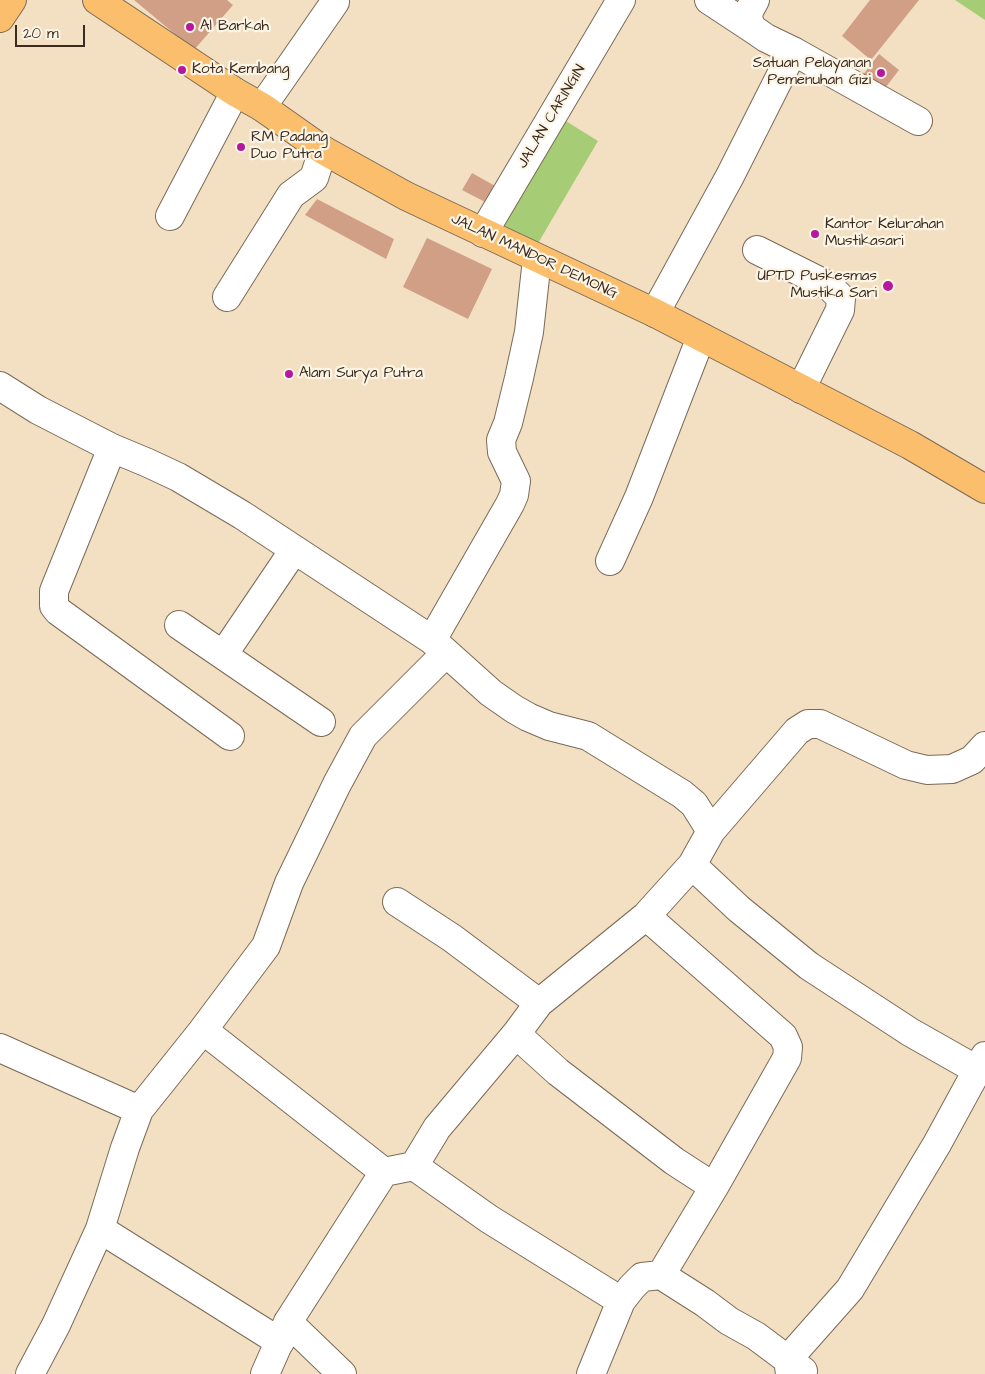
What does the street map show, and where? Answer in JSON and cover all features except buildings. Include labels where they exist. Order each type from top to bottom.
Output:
[{"type":"main road","points":[[0,18],[12,0]]},
{"type":"main road","name":"JALAN MANDOR DEMONG","points":[[97,0],[235,92],[262,107],[323,150],[406,196],[655,313],[910,446],[985,489]]},
{"type":"street","name":"JALAN CARINGIN","points":[[483,233],[621,0]]},
{"type":"street","points":[[709,0],[766,38],[793,51],[918,121]]},
{"type":"street","points":[[753,29],[748,20],[749,11],[755,0]]},
{"type":"street","points":[[262,107],[335,2]]},
{"type":"street","points":[[655,313],[730,176],[793,51]]},
{"type":"street","points":[[170,216],[235,92]]},
{"type":"street","points":[[227,296],[292,195],[314,178],[323,150]]},
{"type":"street","points":[[757,250],[829,286],[841,298],[840,310],[801,389]]},
{"type":"street","points":[[30,1374],[56,1325],[100,1229],[139,1110],[203,1030],[266,946],[289,883],[337,784],[363,736],[438,647],[510,504],[514,495],[516,481],[502,452],[501,440],[510,414],[528,332],[538,259]]},
{"type":"street","points":[[610,561],[639,497],[701,337]]},
{"type":"street","points":[[0,386],[38,410],[112,448],[148,462],[178,477],[242,515],[438,647],[491,693],[514,709],[549,726],[588,736],[682,794],[694,804],[711,831]]},
{"type":"street","points":[[112,448],[54,591],[54,606],[65,616],[230,736]]},
{"type":"street","points":[[223,655],[294,550]]},
{"type":"street","points":[[179,624],[321,722]]},
{"type":"street","points":[[414,1166],[437,1128],[516,1034],[539,1003],[646,916],[692,865],[711,831],[797,731],[808,724],[820,724],[906,765],[927,770],[952,770],[972,760],[985,746]]},
{"type":"street","points":[[591,1374],[621,1301],[642,1277],[661,1275],[729,1321],[756,1336],[795,1369],[850,1289],[938,1144],[981,1063],[910,1032],[808,966],[738,909],[692,865]]},
{"type":"street","points":[[397,902],[452,938],[539,1003]]},
{"type":"street","points":[[646,916],[783,1036],[788,1047],[787,1058],[714,1187],[661,1275]]},
{"type":"street","points":[[203,1030],[384,1172]]},
{"type":"street","points":[[516,1034],[558,1072],[674,1161],[714,1187]]},
{"type":"street","points":[[0,1048],[139,1110]]},
{"type":"street","points":[[266,1374],[284,1332],[384,1172],[414,1166],[489,1219],[621,1301]]},
{"type":"street","points":[[100,1229],[284,1332],[342,1374]]},
{"type":"green space","points":[[955,0],[985,0],[985,20]]},
{"type":"green space","points":[[561,118],[598,141],[537,245],[495,228]]},
{"type":"place","name":"Al Barkah","points":[[190,27]]},
{"type":"place","name":"Kota Kembang","points":[[182,70]]},
{"type":"place","name":"Satuan Pelayanan Pemenuhan Gizi","points":[[881,73]]},
{"type":"place","name":"RM Padang Duo Putra","points":[[241,147]]},
{"type":"place","name":"Kantor Kelurahan Mustikasari","points":[[815,234]]},
{"type":"place","name":"UPTD Puskesmas Mustika Sari","points":[[888,286]]},
{"type":"place","name":"Alam Surya Putra","points":[[289,374]]}]
